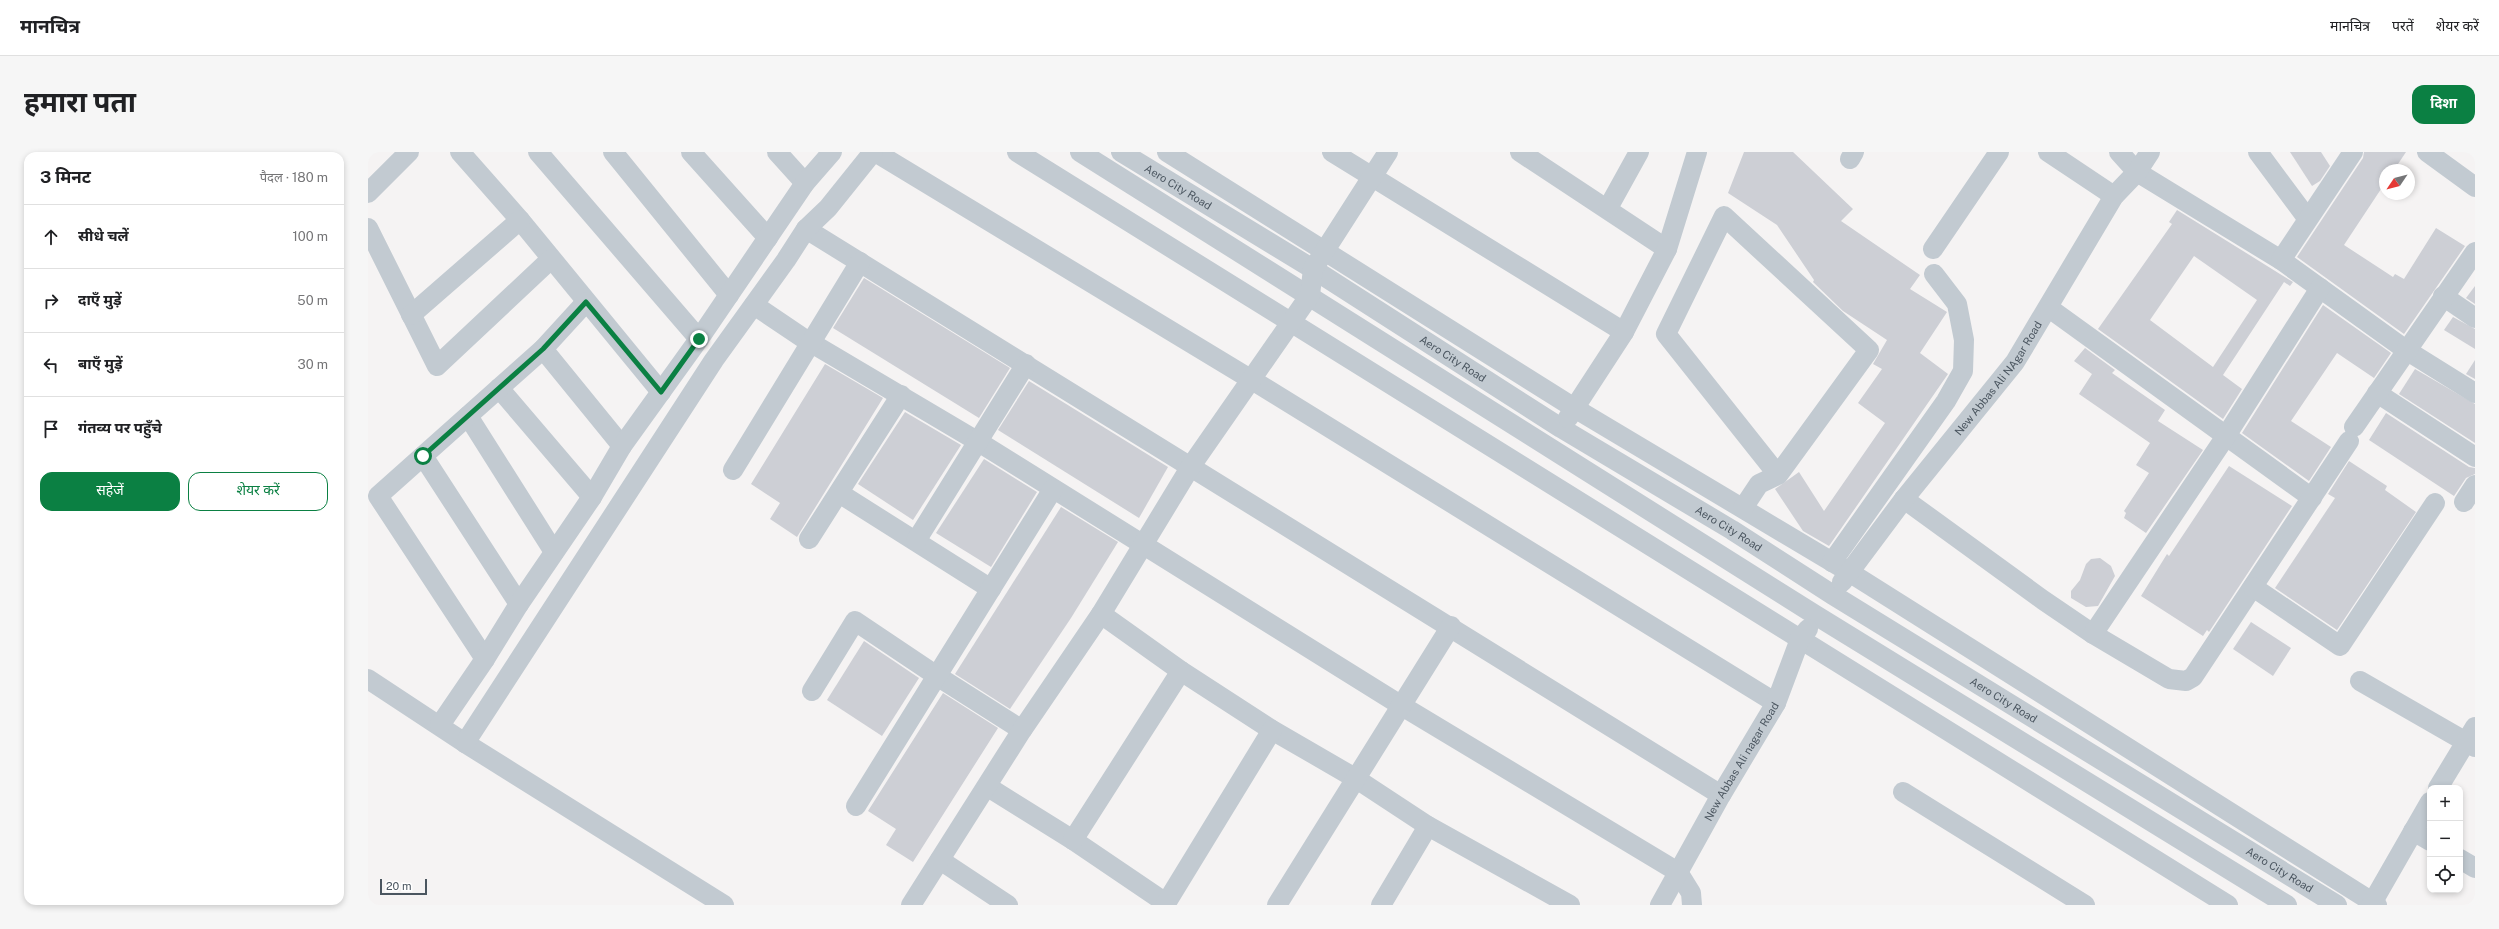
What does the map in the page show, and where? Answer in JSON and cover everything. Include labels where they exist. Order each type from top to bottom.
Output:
[{"type":"street","points":[[368,194],[409,152]]},
{"type":"street","points":[[460,152],[520,220],[661,392]]},
{"type":"street","points":[[538,152],[699,339]]},
{"type":"street","points":[[613,152],[729,295]]},
{"type":"street","points":[[691,152],[768,238]]},
{"type":"street","points":[[777,152],[805,183]]},
{"type":"street","points":[[440,725],[485,659],[519,604],[592,498],[622,446],[699,339],[805,183],[832,152]]},
{"type":"street","points":[[465,744],[714,360],[806,229],[828,208],[874,152],[1252,380],[1776,703]]},
{"type":"street","points":[[1017,152],[1291,324],[2228,905]]},
{"type":"street","name":"Aero City Road","points":[[1080,152],[1817,616],[2286,905]]},
{"type":"street","name":"Aero City Road","points":[[1121,152],[1319,260],[1561,428],[1732,530],[1833,595],[2337,905]]},
{"type":"street","points":[[1167,152],[1319,260],[1576,409],[1841,567],[2373,904],[2422,836],[2427,815]]},
{"type":"street","points":[[1332,152],[1624,332]]},
{"type":"street","points":[[911,905],[988,787],[1022,730],[1101,614],[1190,466],[1291,324],[1303,291],[1319,260],[1388,152]]},
{"type":"street","points":[[1520,152],[1608,208],[1667,249]]},
{"type":"street","points":[[1608,208],[1639,152]]},
{"type":"street","points":[[1561,428],[1576,409],[1624,332],[1667,249],[1697,152]]},
{"type":"street","points":[[1933,249],[2000,152]]},
{"type":"street","points":[[2048,152],[2114,196]]},
{"type":"street","points":[[2119,152],[2137,172],[2281,260],[2406,350],[2475,393]]},
{"type":"street","name":"New Abbas Ali NAgar Road","points":[[1817,616],[1833,595],[1841,567],[1904,499],[2015,362],[2049,308],[2114,196],[2137,172],[2150,152]]},
{"type":"street","points":[[2258,152],[2307,218]]},
{"type":"street","points":[[2281,260],[2307,218],[2353,152]]},
{"type":"street","points":[[2427,152],[2475,186]]},
{"type":"street","points":[[1742,508],[1759,484],[1778,474],[1870,350],[1724,216],[1666,334],[1778,474]]},
{"type":"street","points":[[411,315],[520,220]]},
{"type":"street","points":[[368,228],[437,366],[551,259]]},
{"type":"street","points":[[806,229],[1721,795]]},
{"type":"street","points":[[1904,499],[2042,600],[2092,634],[2169,679],[2186,681],[2193,677],[2312,498],[2406,350],[2475,252]]},
{"type":"street","points":[[733,470],[812,343],[860,262]]},
{"type":"street","points":[[1841,567],[1946,401],[1963,371],[1964,340],[1957,304],[1934,274]]},
{"type":"street","points":[[2092,634],[2226,436],[2320,288]]},
{"type":"street","points":[[2443,296],[2475,318]]},
{"type":"street","points":[[485,659],[378,496],[543,349],[586,302]]},
{"type":"street","points":[[754,305],[812,343],[977,441],[1142,546],[1402,706],[1678,872],[1692,893],[1692,905]]},
{"type":"street","points":[[2049,308],[2312,498]]},
{"type":"street","points":[[543,349],[622,446]]},
{"type":"street","points":[[916,541],[1026,364]]},
{"type":"street","points":[[500,388],[592,498]]},
{"type":"street","points":[[2378,393],[2475,457]]},
{"type":"street","points":[[809,539],[901,395]]},
{"type":"street","points":[[468,416],[554,552]]},
{"type":"street","points":[[423,456],[519,604]]},
{"type":"street","points":[[2464,502],[2475,485]]},
{"type":"street","points":[[856,806],[1053,489]]},
{"type":"street","points":[[839,492],[991,589]]},
{"type":"street","points":[[2253,587],[2340,646],[2435,503]]},
{"type":"street","points":[[1101,614],[1181,671],[1272,730],[1355,778],[1428,826],[1551,899],[1570,905]]},
{"type":"street","name":"New Abbas Ali nagar Road","points":[[1660,905],[1721,795],[1776,703],[1800,639],[1817,616]]},
{"type":"street","points":[[812,691],[856,621],[937,676],[1022,730]]},
{"type":"street","points":[[1277,905],[1355,778],[1402,706],[1450,626]]},
{"type":"street","points":[[1073,840],[1181,671]]},
{"type":"street","points":[[2360,680],[2472,738],[2440,785]]},
{"type":"street","points":[[371,683],[440,725],[465,744],[724,905]]},
{"type":"street","points":[[988,787],[1073,840],[1166,904],[1272,730]]},
{"type":"street","points":[[1903,792],[2085,905]]},
{"type":"street","points":[[1381,905],[1428,826]]},
{"type":"street","points":[[940,860],[1008,905]]},
{"type":"street","points":[[2463,861],[2475,868]]},
{"type":"building","points":[[1744,152],[1793,152],[1853,209],[1841,221],[1920,275],[1910,289],[1947,312],[1920,353],[1948,374],[1829,546],[1803,531],[1775,489],[1799,472],[1824,511],[1885,423],[1858,403],[1882,369],[1873,364],[1887,340],[1843,311],[1813,282],[1814,280],[1777,225],[1728,193]]},
{"type":"building","points":[[2290,152],[2321,152],[2330,166],[2320,181],[2312,186]]},
{"type":"building","points":[[2364,152],[2406,152],[2398,164],[2379,164],[2379,192],[2344,245],[2393,277],[2395,274],[2404,279],[2436,228],[2465,246],[2404,334],[2297,257],[2363,158]]},
{"type":"building","points":[[2177,210],[2293,282],[2290,286],[2284,282],[2223,375],[2242,389],[2223,419],[2098,329],[2172,224],[2169,222]],"holes":[[[2194,256],[2257,300],[2213,367],[2150,320]]]},
{"type":"building","points":[[864,278],[1010,368],[979,418],[833,328]]},
{"type":"building","points":[[2475,286],[2475,304],[2466,298]]},
{"type":"building","points":[[2323,305],[2391,353],[2374,378],[2337,353],[2291,421],[2331,447],[2309,481],[2242,433]]},
{"type":"building","points":[[2453,317],[2475,329],[2475,349],[2444,330]]},
{"type":"building","points":[[2085,348],[2115,370],[2112,373],[2165,410],[2158,421],[2203,450],[2146,533],[2124,518],[2126,513],[2124,511],[2149,473],[2136,465],[2150,443],[2079,394],[2092,374],[2074,361]]},
{"type":"building","points":[[2475,360],[2475,379],[2466,374]]},
{"type":"building","points":[[825,364],[883,398],[797,537],[770,519],[780,503],[751,484]]},
{"type":"building","points":[[2415,369],[2475,404],[2475,443],[2399,394]]},
{"type":"building","points":[[1029,381],[1168,467],[1139,518],[998,430]]},
{"type":"building","points":[[905,412],[961,445],[913,520],[858,484]]},
{"type":"building","points":[[2386,413],[2469,467],[2475,468],[2475,474],[2466,478],[2454,496],[2369,440]]},
{"type":"building","points":[[984,459],[1037,492],[991,567],[936,533]]},
{"type":"building","points":[[2349,461],[2387,486],[2385,490],[2416,512],[2337,630],[2275,588],[2335,498],[2328,494]]},
{"type":"building","points":[[2229,466],[2292,506],[2209,632],[2207,630],[2203,636],[2141,596],[2167,554],[2169,556]]},
{"type":"building","points":[[1061,507],[1118,542],[1071,618],[1010,709],[955,674]]},
{"type":"building","points":[[2100,558],[2111,566],[2115,576],[2098,606],[2086,607],[2071,598],[2071,591],[2080,580],[2086,564],[2091,559]]},
{"type":"building","points":[[2251,622],[2291,648],[2273,676],[2233,649]]},
{"type":"building","points":[[864,641],[919,678],[882,736],[827,700]]},
{"type":"building","points":[[943,693],[998,728],[913,862],[886,845],[896,829],[868,811]]},
{"type":"route","points":[[423,456],[543,349],[586,302],[661,392],[699,339]]}]
